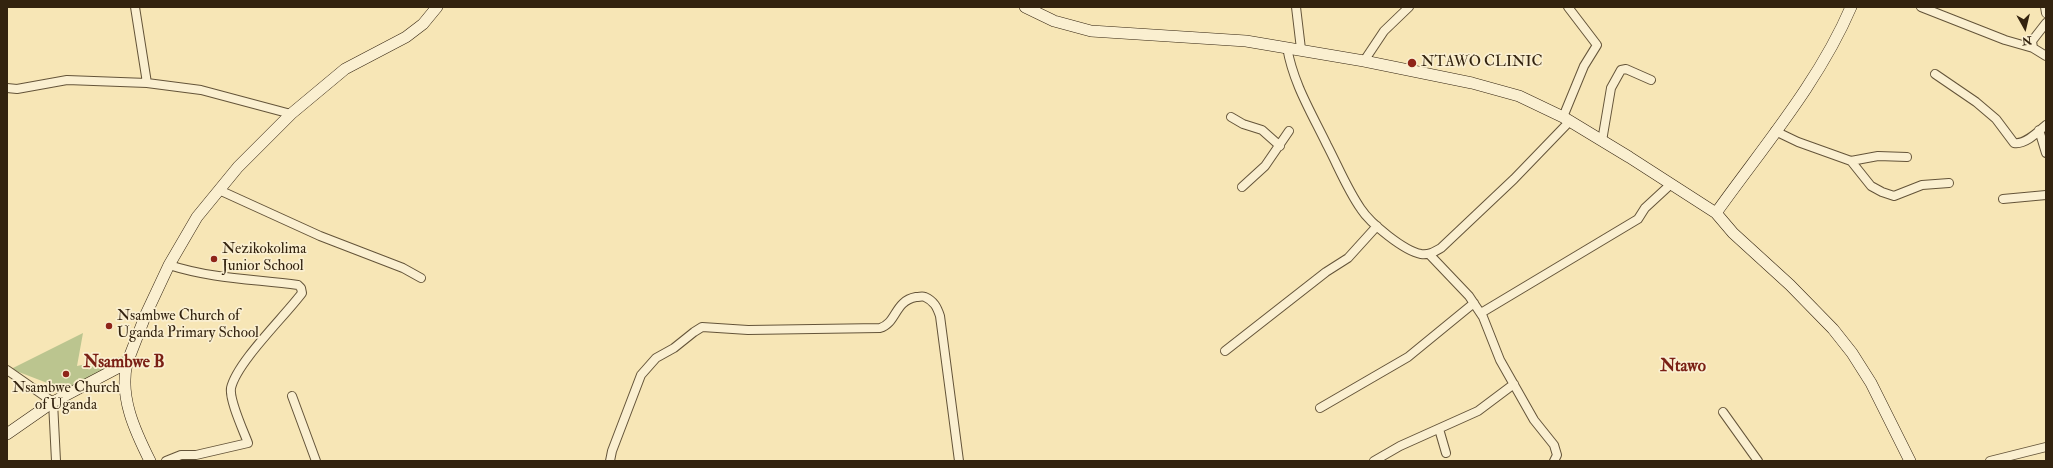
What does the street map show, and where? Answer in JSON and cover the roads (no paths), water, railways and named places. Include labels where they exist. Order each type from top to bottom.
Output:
[{"type":"street","points":[[135,7],[147,83]]},
{"type":"street","points":[[150,461],[133,423],[126,397],[124,381],[127,363],[146,314],[169,265],[197,216],[238,167],[291,114],[345,69],[406,36],[423,24],[437,7]]},
{"type":"street","points":[[1026,7],[1054,21],[1090,31],[1246,42],[1287,47],[1472,83],[1519,96],[1566,119],[1671,184],[1716,214],[1733,233],[1833,329],[1852,353],[1871,383],[1910,461]]},
{"type":"street","points":[[1296,7],[1301,49]]},
{"type":"street","points":[[1364,61],[1384,31],[1409,7]]},
{"type":"street","points":[[1287,47],[1291,69],[1301,95],[1361,210],[1377,226],[1402,245],[1415,252],[1429,254],[1441,248],[1514,178],[1566,119],[1584,66],[1597,45],[1568,7]]},
{"type":"street","points":[[1716,214],[1809,84],[1842,27],[1851,7]]},
{"type":"street","points":[[2045,7],[2046,13]]},
{"type":"street","points":[[1926,8],[2004,40],[2032,48],[2046,56]]},
{"type":"street","points":[[2032,48],[2034,38],[2046,23]]},
{"type":"street","points":[[1602,141],[1611,88],[1621,70],[1626,69],[1651,80]]},
{"type":"street","points":[[1935,74],[1976,102],[1996,118],[2014,143],[2021,143],[2043,128],[2046,153]]},
{"type":"street","points":[[7,88],[17,89],[67,80],[147,83],[201,90],[291,114]]},
{"type":"street","points":[[1231,117],[1243,124],[1262,130],[1280,146]]},
{"type":"street","points":[[1242,188],[1265,166],[1289,131]]},
{"type":"street","points":[[1775,131],[1798,142],[1851,161],[1878,156],[1907,157]]},
{"type":"street","points":[[1851,161],[1871,186],[1894,196],[1922,185],[1949,183]]},
{"type":"street","points":[[1481,313],[1638,219],[1645,208],[1671,184]]},
{"type":"street","points":[[219,190],[271,214],[403,268],[421,278]]},
{"type":"street","points":[[2003,199],[2046,195]]},
{"type":"street","points":[[1225,351],[1326,272],[1348,258],[1377,226]]},
{"type":"street","points":[[1429,254],[1469,296],[1481,313],[1500,360],[1534,420],[1554,445],[1558,459]]},
{"type":"street","points":[[166,461],[181,455],[196,455],[248,443],[234,405],[231,389],[237,376],[260,342],[288,312],[302,293],[298,284],[233,279],[186,270],[169,265]]},
{"type":"street","points":[[610,461],[612,451],[641,375],[656,358],[674,348],[702,327],[748,330],[880,328],[888,324],[901,304],[908,299],[922,296],[931,300],[937,306],[940,316],[959,461]]},
{"type":"street","points":[[1320,408],[1408,357],[1474,303]]},
{"type":"street","points":[[7,434],[53,402],[127,363]]},
{"type":"street","points":[[7,370],[53,402]]},
{"type":"street","points":[[1374,461],[1400,446],[1478,411],[1514,384]]},
{"type":"street","points":[[292,396],[316,461]]},
{"type":"street","points":[[53,402],[56,461]]},
{"type":"street","points":[[1723,412],[1758,461]]},
{"type":"street","points":[[1439,429],[1446,454]]},
{"type":"street","points":[[1990,461],[2046,447]]},
{"type":"place","name":"NTAWO CLINIC","points":[[1412,63]]},
{"type":"place","name":"Nezikokolima Junior School","points":[[214,259]]},
{"type":"place","name":"Nsambwe Church of Uganda Primary School","points":[[109,326]]},
{"type":"place","name":"Nsambwe Church of Uganda","points":[[66,374]]},
{"type":"district","name":"Nsambwe B","points":[[124,363]]},
{"type":"district","name":"Ntawo","points":[[1683,367]]}]
